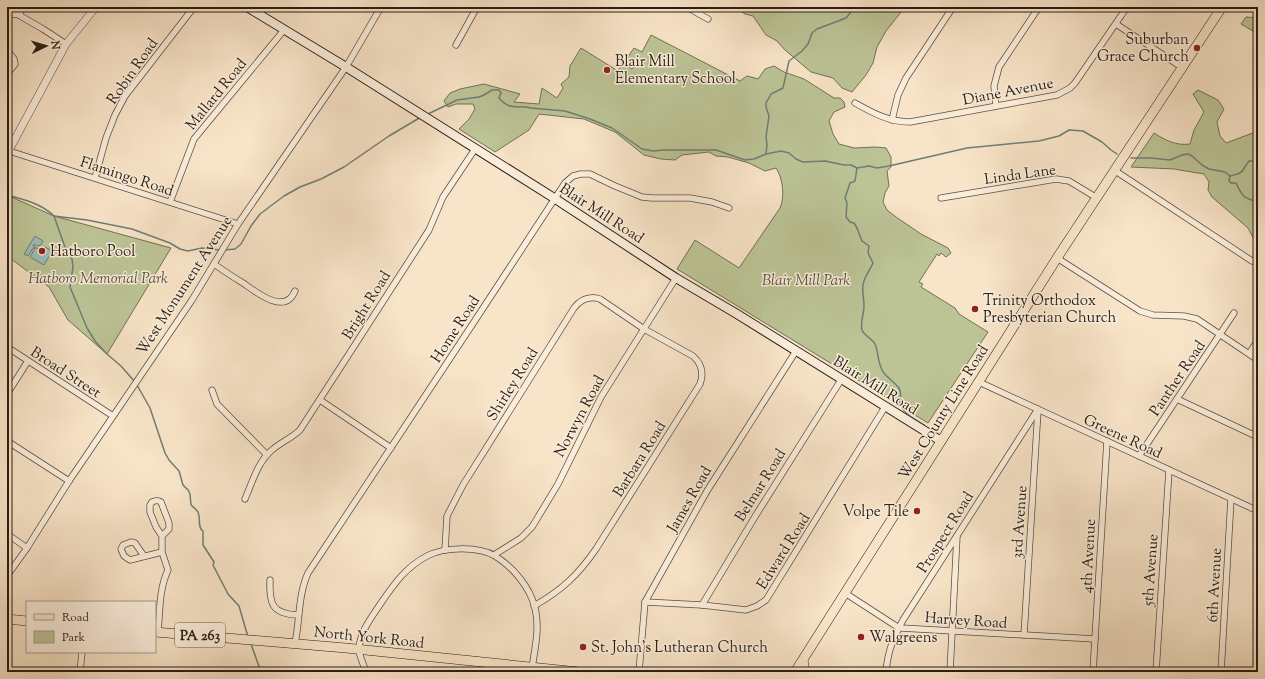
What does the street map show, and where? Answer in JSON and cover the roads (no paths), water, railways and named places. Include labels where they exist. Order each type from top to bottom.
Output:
[{"type":"main road","name":"Blair Mill Road","points":[[247,7],[346,67],[554,198],[676,278],[941,441]]},
{"type":"main road","name":"West County Line Road","points":[[795,672],[1114,170],[1222,7]]},
{"type":"main road","points":[[7,619],[26,620]]},
{"type":"main road","name":"North York Road","points":[[157,632],[295,643],[488,667],[532,668],[579,672]]},
{"type":"main road","points":[[803,660],[805,672]]},
{"type":"street","points":[[19,15],[23,7]]},
{"type":"street","points":[[8,152],[66,44],[96,7]]},
{"type":"street","name":"Robin Road","points":[[94,178],[106,138],[115,115],[125,96],[194,7]]},
{"type":"street","name":"West Monument Avenue","points":[[7,576],[135,383],[162,346],[238,224],[346,67],[381,7]]},
{"type":"street","points":[[456,46],[477,7]]},
{"type":"street","points":[[687,7],[708,19]]},
{"type":"street","points":[[892,120],[898,95],[906,78],[953,7]]},
{"type":"street","points":[[996,106],[994,86],[999,67],[1039,7]]},
{"type":"street","name":"Diane Avenue","points":[[855,103],[880,117],[899,122],[910,122],[1057,95],[1070,88],[1080,78],[1127,7]]},
{"type":"street","points":[[7,15],[17,14],[66,44]]},
{"type":"street","points":[[1116,24],[1183,68]]},
{"type":"street","name":"Mallard Road","points":[[170,202],[194,139],[284,30]]},
{"type":"street","points":[[7,50],[14,59],[15,64],[7,74]]},
{"type":"street","name":"Bright Road","points":[[268,455],[271,451],[294,436],[300,430],[429,230],[443,197],[475,149]]},
{"type":"street","name":"Flamingo Road","points":[[8,152],[238,224]]},
{"type":"street","points":[[1114,170],[1252,261]]},
{"type":"street","name":"Home Road","points":[[295,643],[298,615],[305,580],[308,573],[565,183],[573,176],[590,174],[642,197],[690,198],[712,202],[729,208]]},
{"type":"street","name":"Linda Lane","points":[[941,198],[1056,179],[1069,181],[1097,198]]},
{"type":"street","points":[[1058,258],[1140,311],[1153,314],[1190,317],[1203,322],[1258,360]]},
{"type":"street","points":[[214,264],[261,296],[271,300],[281,302],[286,301],[290,299],[295,291]]},
{"type":"street","name":"Norwyn Road","points":[[494,555],[521,538],[532,527],[558,484],[601,397],[676,278]]},
{"type":"street","name":"Shirley Road","points":[[445,550],[447,516],[462,484],[577,305],[587,298],[600,299],[644,329]]},
{"type":"street","name":"Panther Road","points":[[1139,456],[1234,313]]},
{"type":"street","name":"Barbara Road","points":[[534,606],[564,586],[586,563],[700,384],[702,371],[696,359],[644,329]]},
{"type":"street","points":[[1249,354],[1258,340]]},
{"type":"street","name":"Broad Street","points":[[7,347],[113,416]]},
{"type":"street","name":"James Road","points":[[639,672],[645,602],[706,491],[796,351]]},
{"type":"street","points":[[7,394],[28,362]]},
{"type":"street","name":"Belmar Road","points":[[702,605],[841,380]]},
{"type":"street","name":"Greene Road","points":[[979,382],[1258,511]]},
{"type":"street","points":[[212,390],[217,404],[268,455],[262,463],[245,499]]},
{"type":"street","points":[[1177,399],[1258,437]]},
{"type":"street","points":[[320,400],[391,448]]},
{"type":"street","name":"Edward Road","points":[[645,602],[702,605],[746,610],[757,606],[766,600],[885,407]]},
{"type":"street","name":"Prospect Road","points":[[886,672],[890,647],[899,627],[1038,409]]},
{"type":"street","name":"3rd Avenue","points":[[1024,635],[1038,409]]},
{"type":"street","points":[[7,441],[69,481]]},
{"type":"street","name":"4th Avenue","points":[[1093,672],[1106,441]]},
{"type":"street","name":"5th Avenue","points":[[1156,672],[1169,470]]},
{"type":"street","name":"6th Avenue","points":[[1221,672],[1231,499]]},
{"type":"street","points":[[157,632],[162,589],[168,570],[162,552],[162,536],[150,512],[150,505],[152,502],[158,500],[162,502],[169,523],[169,529],[162,536]]},
{"type":"street","points":[[7,534],[27,548]]},
{"type":"street","points":[[950,672],[957,536]]},
{"type":"street","points":[[366,672],[359,650],[364,630],[394,584],[414,563],[428,555],[445,550],[463,549],[494,555],[519,578],[528,591],[534,606],[537,632],[532,668]]},
{"type":"street","points":[[144,556],[162,552]]},
{"type":"street","points":[[270,580],[271,597],[273,605],[276,609],[283,614],[298,615]]},
{"type":"street","name":"Harvey Road","points":[[845,593],[899,627],[1095,639]]},
{"type":"street","points":[[81,671],[82,653]]},
{"type":"water","name":"Hatboro Pool","points":[[35,236],[43,241],[41,245],[37,246],[34,244],[33,246],[40,250],[45,247],[52,251],[44,265],[30,257],[35,248],[33,248],[28,256],[24,254]]},
{"type":"waterway","points":[[766,153],[766,137],[769,116],[766,103],[771,94],[783,88],[789,61],[802,51],[808,44],[812,33],[817,29],[846,18],[855,7]]},
{"type":"waterway","points":[[428,114],[457,100],[479,97],[492,90],[499,90],[501,93],[499,98],[507,105],[565,111],[590,119],[612,128],[642,149],[653,151],[716,150],[745,160],[754,159],[766,154],[781,151],[789,153],[796,159],[803,162],[825,161],[851,165],[857,168],[869,166],[877,168],[889,166],[967,148],[1039,141],[1059,136],[1069,130],[1083,131],[1102,142],[1117,154]]},
{"type":"waterway","points":[[224,250],[235,249],[241,244],[260,214],[284,196],[344,167],[389,136],[421,117]]},
{"type":"waterway","points":[[1131,158],[1170,160],[1188,154],[1209,169],[1225,172],[1230,176],[1240,173],[1249,161],[1258,162]]},
{"type":"waterway","points":[[857,168],[855,181],[850,183],[845,198],[847,203],[846,217],[850,222],[854,223],[862,241],[869,246],[868,253],[873,263],[863,285],[864,306],[861,324],[862,330],[864,334],[875,344],[882,370],[899,388],[901,393],[900,402],[903,410],[909,416],[924,425]]},
{"type":"waterway","points":[[1230,176],[1229,181],[1231,183],[1236,183],[1242,194],[1253,200],[1258,208]]},
{"type":"waterway","points":[[7,195],[38,205],[54,216],[66,250],[72,259],[73,267],[70,287],[87,328],[95,341],[135,382]]},
{"type":"waterway","points":[[54,216],[87,220],[132,229],[188,251],[202,248],[220,250]]},
{"type":"waterway","points":[[137,385],[150,408],[165,453],[179,471],[183,485],[190,494],[191,505],[198,512],[200,527],[203,531],[203,545],[214,562],[213,565],[228,594],[239,606],[248,637]]},
{"type":"waterway","points":[[251,644],[261,672]]},
{"type":"place","name":"Suburban Grace Church","points":[[1197,48]]},
{"type":"place","name":"Blair Mill Elementary School","points":[[607,70]]},
{"type":"place","name":"Hatboro Pool","points":[[42,251]]},
{"type":"place","name":"Trinity Orthodox Presbyterian Church","points":[[975,309]]},
{"type":"place","name":"Volpe Tile","points":[[917,511]]},
{"type":"place","name":"Walgreens","points":[[861,637]]},
{"type":"place","name":"St. John's Lutheran Church","points":[[583,647]]},
{"type":"park label","name":"Hatboro Memorial Park","points":[[98,278]]},
{"type":"park label","name":"Blair Mill Park","points":[[806,280]]}]
